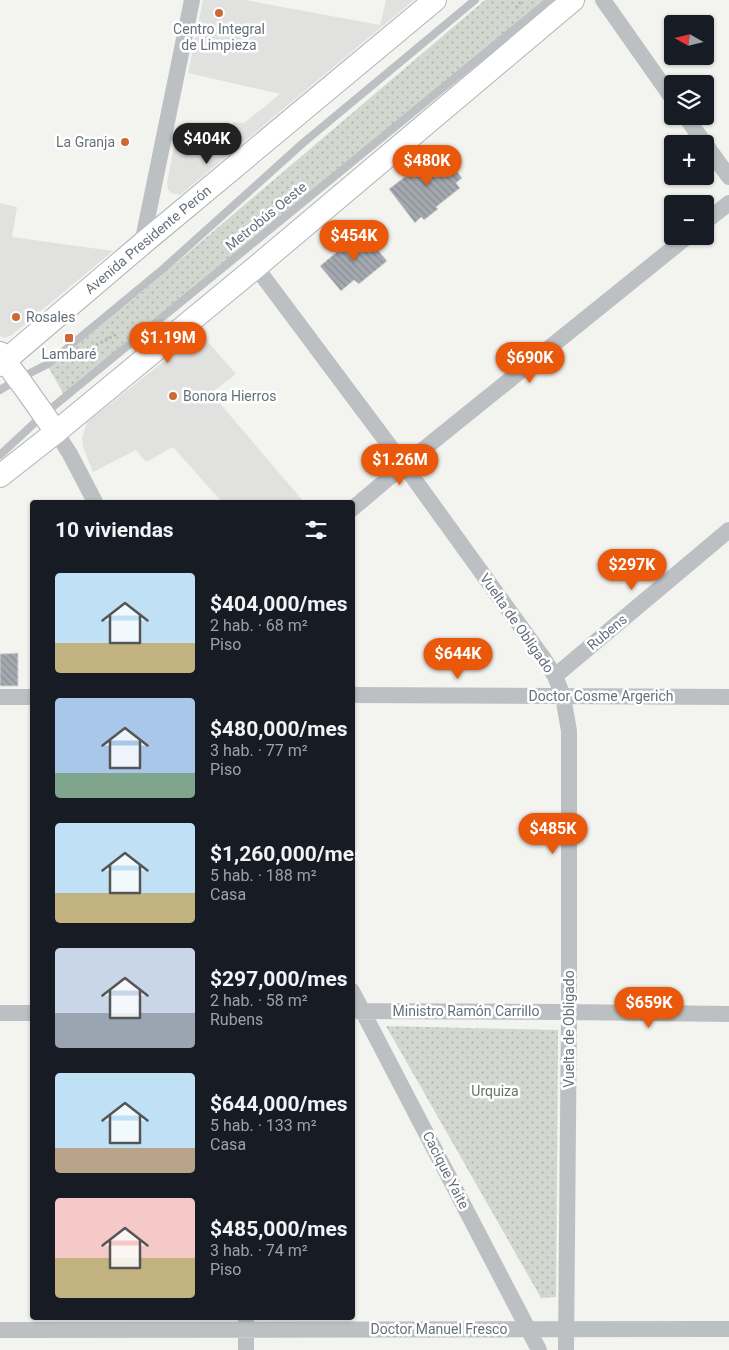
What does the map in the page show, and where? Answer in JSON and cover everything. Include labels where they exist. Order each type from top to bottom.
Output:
[{"type":"main road","name":"Avenida Presidente Perón","points":[[5,370],[142,244],[435,0]]},
{"type":"main road","points":[[0,476],[49,424],[256,267],[573,0]]},
{"type":"main road","points":[[5,370],[49,424]]},
{"type":"street","points":[[142,244],[192,0]]},
{"type":"street","points":[[602,0],[664,87]]},
{"type":"street","points":[[691,125],[729,177]]},
{"type":"street","points":[[714,215],[729,203]]},
{"type":"street","points":[[355,506],[677,245]]},
{"type":"street","name":"Vuelta de Obligado","points":[[256,267],[404,465],[555,676],[563,696],[568,730],[569,1012],[566,1350]]},
{"type":"street","points":[[49,424],[70,454],[94,500]]},
{"type":"street","name":"Rubens","points":[[555,676],[729,530]]},
{"type":"street","name":"Doctor Cosme Argerich","points":[[355,695],[729,697]]},
{"type":"street","points":[[0,698],[30,697]]},
{"type":"street","name":"Ministro Ramón Carrillo","points":[[358,1011],[729,1014]]},
{"type":"street","name":"Cacique Yaite","points":[[358,1011],[539,1350]]},
{"type":"street","points":[[0,1013],[30,1013]]},
{"type":"street","points":[[246,1324],[246,1350]]},
{"type":"street","name":"Doctor Manuel Fresco","points":[[0,1330],[246,1324],[529,1329],[729,1329]]},
{"type":"lane","name":"Metrobús Oeste","points":[[5,370],[48,364],[163,268],[304,143],[475,0]]},
{"type":"lane","name":"Metrobús Oeste","points":[[0,455],[49,424],[550,0]]},
{"type":"path","points":[[514,11],[522,0]]},
{"type":"path","points":[[93,346],[124,329]]},
{"type":"shaded area","points":[[203,0],[245,0],[380,25],[386,0],[414,0],[180,195],[171,193],[167,182],[178,128],[226,137],[233,122],[244,123],[280,94],[188,73]]},
{"type":"shaded area","points":[[0,203],[17,207],[12,237],[113,251],[12,335],[4,338],[0,336]]},
{"type":"shaded area","points":[[200,333],[236,374],[211,393],[302,500],[220,500],[173,447],[146,462],[136,450],[93,472],[83,447],[82,438],[87,422]]},
{"type":"green space","points":[[485,0],[548,0],[64,395],[49,368],[155,281]]},
{"type":"green space","name":"Urquiza","points":[[386,1026],[558,1030],[556,1297],[541,1298]]},
{"type":"building","points":[[440,150],[462,178],[456,183],[460,188],[436,207],[438,209],[424,220],[421,217],[415,223],[389,189]]},
{"type":"building","points":[[362,231],[387,261],[359,284],[354,280],[341,291],[320,266]]},
{"type":"building","points":[[18,653],[18,686],[0,686],[0,654]]},
{"type":"place","name":"Centro Integral de Limpieza","points":[[219,13]]},
{"type":"place","name":"La Granja","points":[[125,142]]},
{"type":"place","name":"Rosales","points":[[16,317]]},
{"type":"place","name":"Lambaré","points":[[69,338]]},
{"type":"place","name":"Bonora Hierros","points":[[173,396]]}]
